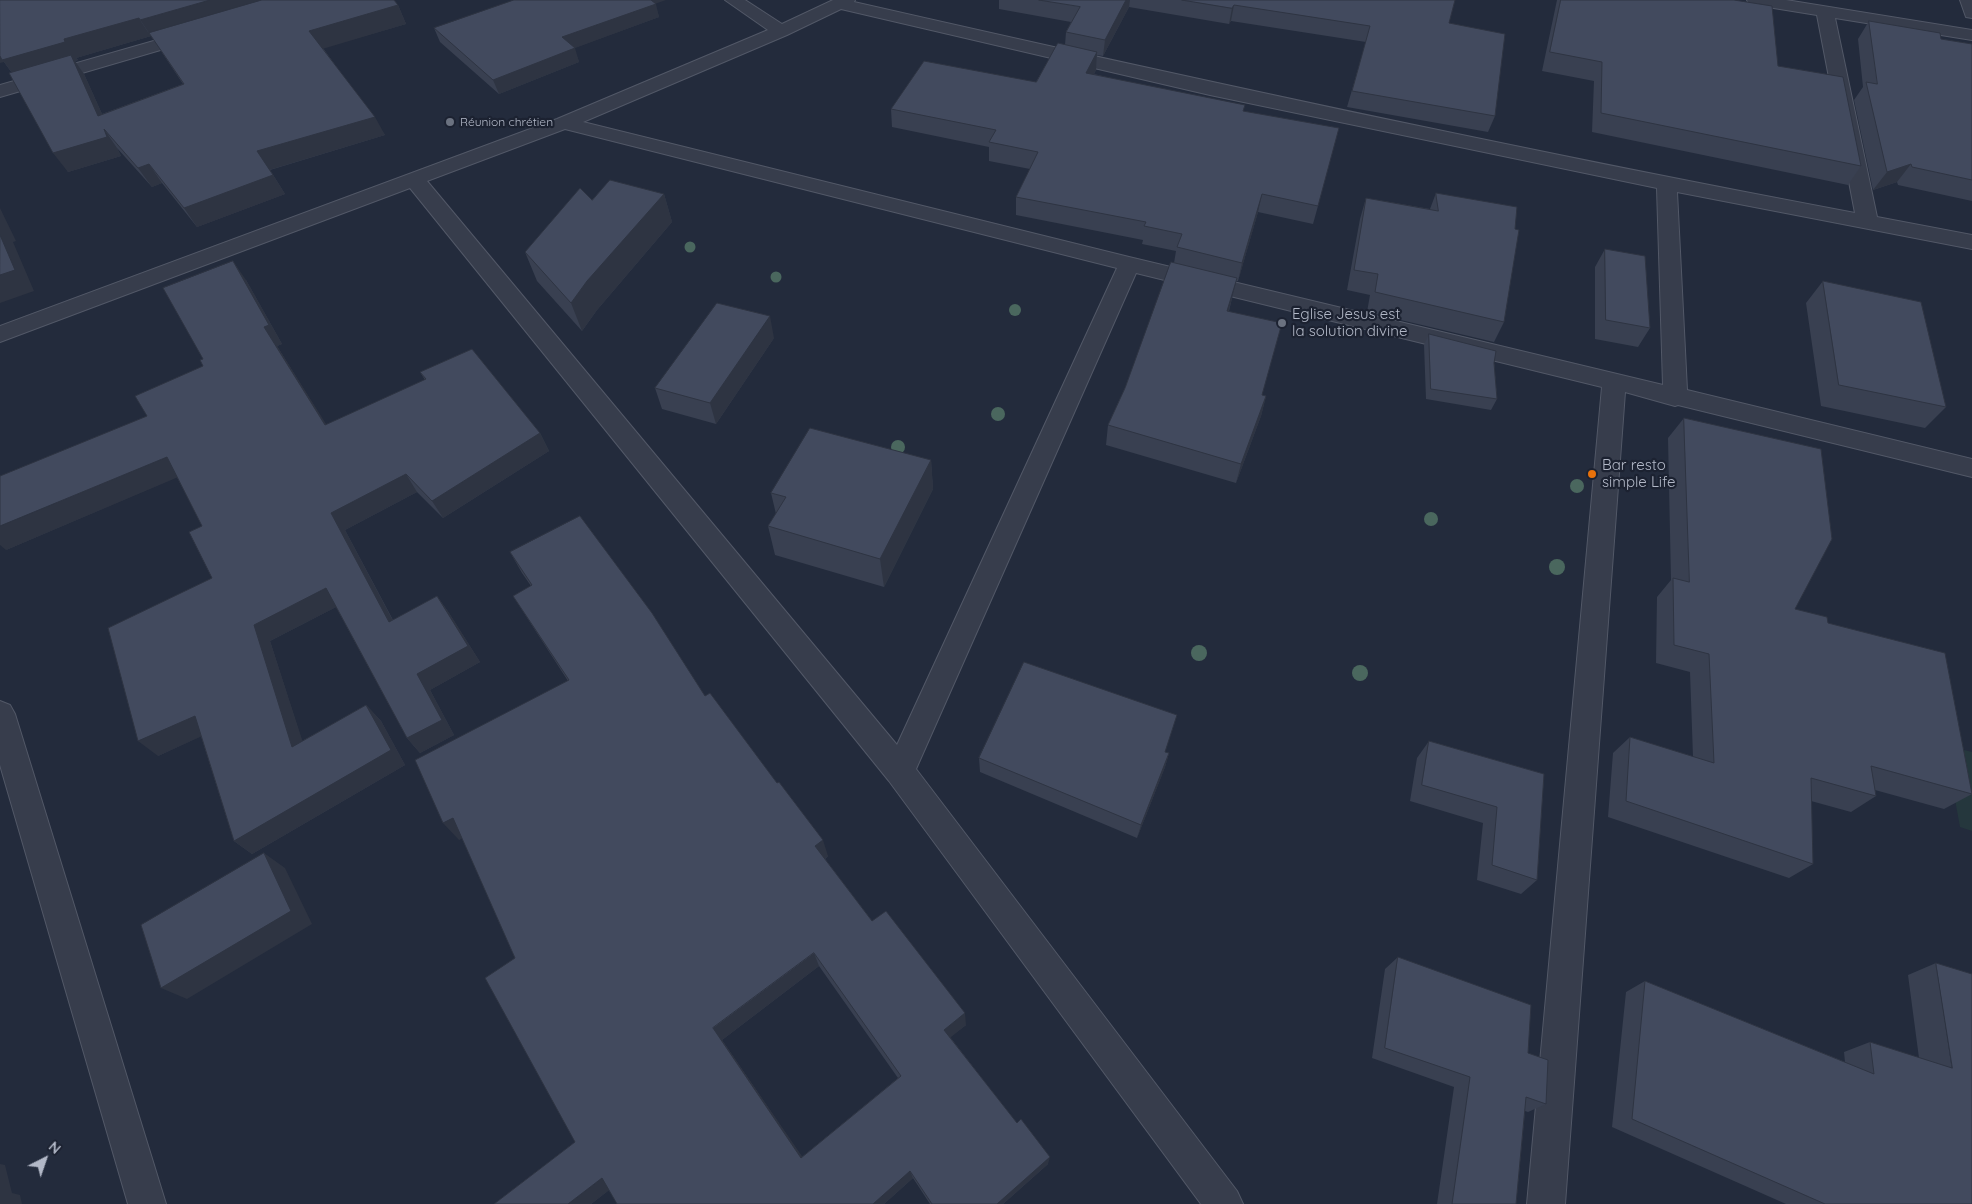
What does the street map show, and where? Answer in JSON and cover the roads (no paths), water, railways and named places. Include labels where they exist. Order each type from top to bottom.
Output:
[{"type":"street","points":[[733,0],[781,31]]},
{"type":"street","points":[[1754,0],[1972,35]]},
{"type":"street","points":[[1968,0],[1972,13]]},
{"type":"street","points":[[0,334],[564,123],[781,31],[843,2],[1210,89],[1667,184],[1972,242]]},
{"type":"street","points":[[1825,12],[1867,221]]},
{"type":"street","points":[[0,91],[206,30]]},
{"type":"street","points":[[564,123],[1128,264],[1675,398],[1972,468]]},
{"type":"street","points":[[414,179],[900,772],[1224,1204]]},
{"type":"street","points":[[1667,184],[1675,398]]},
{"type":"street","points":[[900,772],[1128,264]]},
{"type":"street","points":[[1546,1204],[1614,383]]},
{"type":"street","points":[[0,714],[147,1204]]},
{"type":"place","name":"Réunion chrétien","points":[[450,122]]},
{"type":"place","name":"Eglise Jesus est la solution divine","points":[[1282,323]]},
{"type":"place","name":"Bar resto simple Life","points":[[1592,474]]}]
